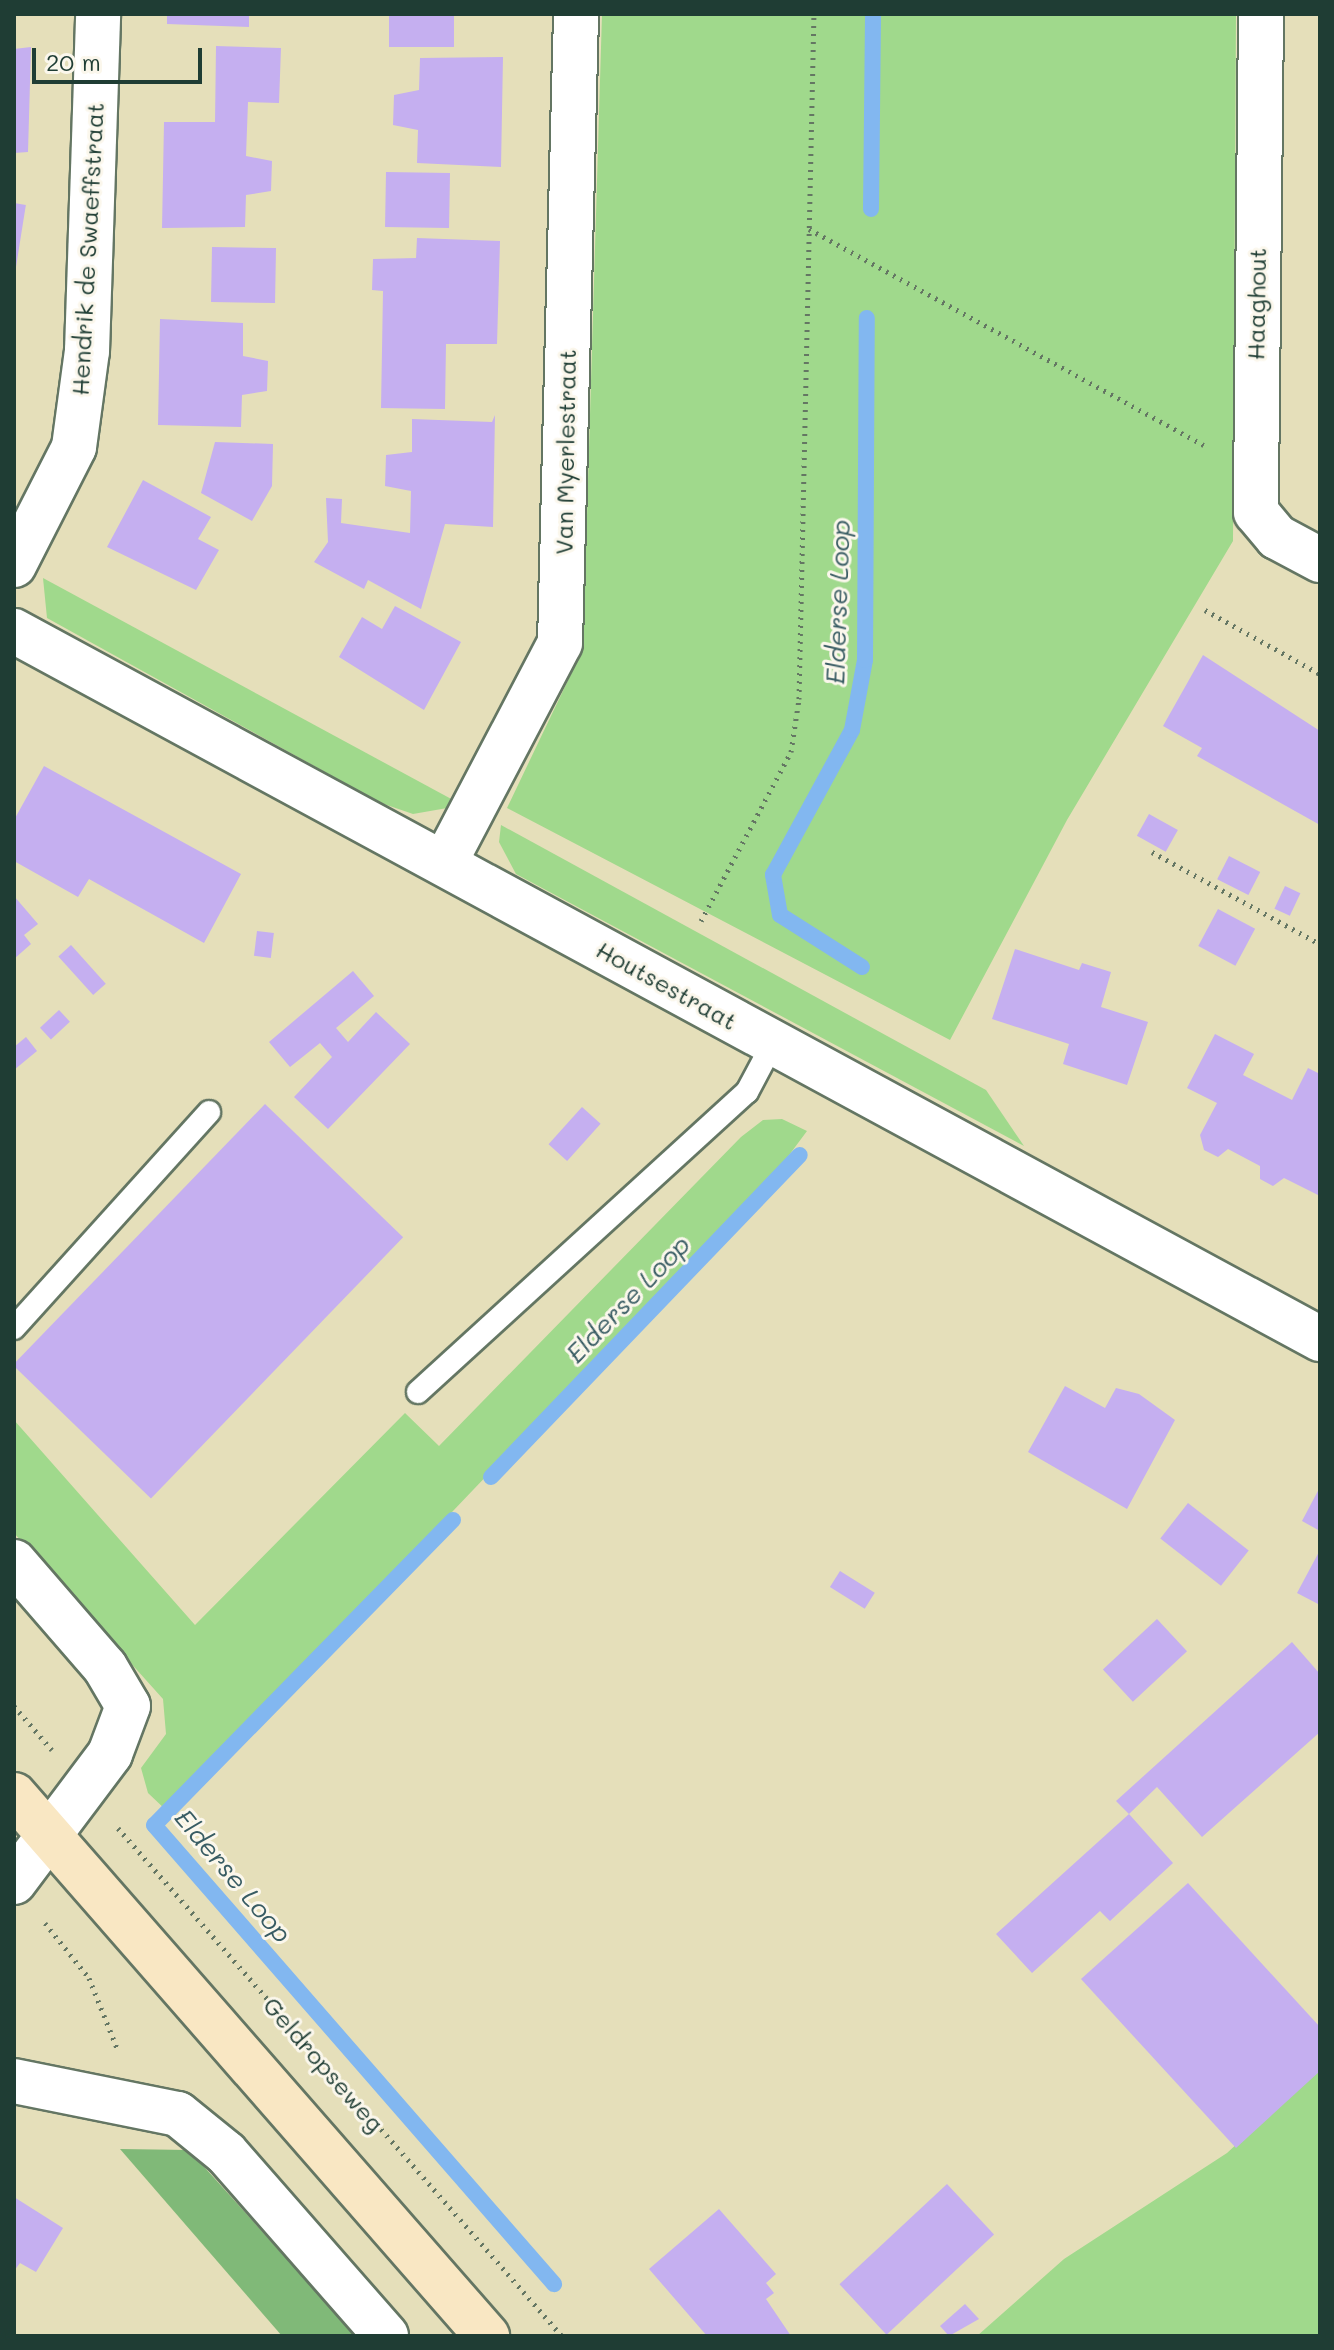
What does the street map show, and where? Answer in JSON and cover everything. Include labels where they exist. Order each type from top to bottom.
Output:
[{"type":"main road","points":[[14,1795],[487,2336]]},
{"type":"street","name":"Hendrik de Swaeffstraat","points":[[14,565],[74,447],[87,351],[98,14]]},
{"type":"street","name":"Van Myerlestraat","points":[[445,862],[560,643],[576,14]]},
{"type":"street","name":"Haaghout","points":[[1261,14],[1252,471],[1256,512],[1277,537],[1320,560]]},
{"type":"street","name":"Houtsestraat","points":[[14,631],[1320,1339]]},
{"type":"street","points":[[14,1562],[105,1667],[128,1706],[85,1791],[48,1833],[23,1895]]},
{"type":"street","points":[[14,2081],[178,2114],[226,2153],[386,2336]]},
{"type":"lane","points":[[418,1392],[747,1092],[773,1043]]},
{"type":"lane","points":[[14,1328],[209,1112]]},
{"type":"path","points":[[701,921],[791,752],[799,699],[814,14]]},
{"type":"path","points":[[809,229],[1252,471]]},
{"type":"path","points":[[1205,610],[1320,674]]},
{"type":"path","points":[[1152,852],[1320,944]]},
{"type":"path","name":"Geldropseweg","points":[[14,1706],[562,2336]]},
{"type":"path","points":[[23,1895],[89,1978],[118,2051],[178,2114]]},
{"type":"green space","points":[[602,14],[1236,14],[1233,541],[1067,820],[950,1040],[507,808],[583,649]]},
{"type":"green space","points":[[43,578],[455,801],[453,807],[413,814],[381,803],[47,618]]},
{"type":"green space","points":[[501,825],[986,1090],[1024,1146],[516,874],[499,842]]},
{"type":"green space","points":[[782,1119],[807,1131],[778,1170],[167,1811],[148,1793],[141,1768],[166,1734],[163,1699],[14,1533],[14,1420],[195,1625],[405,1413],[439,1446],[741,1137],[763,1120]]},
{"type":"green space","points":[[1320,2067],[1320,2336],[977,2336],[1064,2259],[1227,2153]]},
{"type":"green space","points":[[120,2149],[189,2150],[356,2336],[282,2336]]},
{"type":"building","points":[[167,14],[249,14],[249,27],[167,24]]},
{"type":"building","points":[[389,14],[454,14],[454,47],[389,47]]},
{"type":"building","points":[[216,46],[281,48],[279,103],[248,102],[246,156],[272,161],[271,191],[246,195],[245,227],[162,228],[164,122],[215,122]]},
{"type":"building","points":[[31,47],[28,152],[14,153],[14,49]]},
{"type":"building","points":[[503,57],[501,167],[417,163],[418,130],[393,125],[394,95],[419,90],[420,58]]},
{"type":"building","points":[[386,172],[450,173],[449,228],[385,227]]},
{"type":"building","points":[[14,203],[26,205],[14,280]]},
{"type":"building","points":[[417,238],[500,241],[497,344],[446,344],[445,409],[381,408],[383,291],[372,290],[373,259],[416,258]]},
{"type":"building","points":[[212,247],[276,248],[275,303],[211,302]]},
{"type":"building","points":[[160,319],[243,323],[243,356],[268,361],[267,391],[242,395],[241,427],[158,425]]},
{"type":"building","points":[[495,415],[493,527],[445,524],[421,609],[368,580],[364,589],[314,562],[328,542],[326,498],[342,499],[341,523],[410,533],[411,491],[385,486],[386,455],[412,452],[412,419],[492,422]]},
{"type":"building","points":[[215,442],[273,444],[272,486],[252,521],[201,493]]},
{"type":"building","points":[[143,480],[211,517],[198,539],[219,550],[196,590],[107,547]]},
{"type":"building","points":[[395,606],[461,642],[424,710],[339,657],[362,617],[382,629]]},
{"type":"building","points":[[1203,655],[1320,731],[1320,825],[1197,756],[1202,748],[1163,726]]},
{"type":"building","points":[[44,766],[241,874],[204,943],[89,879],[78,897],[14,861],[14,820]]},
{"type":"building","points":[[1149,814],[1178,830],[1166,852],[1137,836]]},
{"type":"building","points":[[1229,856],[1260,872],[1248,895],[1217,879]]},
{"type":"building","points":[[1285,886],[1300,893],[1290,916],[1274,909]]},
{"type":"building","points":[[14,896],[38,924],[24,935],[31,944],[14,959]]},
{"type":"building","points":[[1218,909],[1255,929],[1235,966],[1198,946]]},
{"type":"building","points":[[257,931],[274,933],[271,958],[254,956]]},
{"type":"building","points":[[71,945],[106,984],[93,995],[58,956]]},
{"type":"building","points":[[1015,949],[1079,970],[1082,963],[1111,972],[1101,1007],[1148,1022],[1127,1085],[1063,1064],[1069,1044],[992,1019]]},
{"type":"building","points":[[353,971],[374,996],[336,1028],[348,1042],[376,1012],[410,1044],[328,1129],[294,1097],[332,1057],[320,1043],[290,1067],[269,1042]]},
{"type":"building","points":[[59,1010],[70,1022],[51,1039],[40,1028]]},
{"type":"building","points":[[1215,1034],[1254,1054],[1243,1075],[1292,1100],[1308,1068],[1320,1074],[1318,1195],[1284,1178],[1273,1186],[1260,1179],[1260,1166],[1228,1149],[1218,1157],[1204,1150],[1200,1135],[1217,1103],[1187,1088]]},
{"type":"building","points":[[26,1037],[37,1051],[14,1070],[14,1047]]},
{"type":"building","points":[[265,1104],[403,1237],[151,1498],[14,1364]]},
{"type":"building","points":[[582,1107],[601,1124],[567,1161],[549,1144]]},
{"type":"building","points":[[1065,1386],[1105,1408],[1116,1388],[1139,1394],[1175,1420],[1127,1509],[1028,1452]]},
{"type":"building","points":[[1320,1487],[1320,1531],[1302,1521]]},
{"type":"building","points":[[1188,1503],[1249,1550],[1221,1586],[1160,1538]]},
{"type":"building","points":[[1320,1550],[1320,1605],[1297,1593]]},
{"type":"building","points":[[840,1571],[875,1593],[865,1609],[830,1587]]},
{"type":"building","points":[[1157,1619],[1187,1651],[1133,1702],[1103,1669]]},
{"type":"building","points":[[1292,1642],[1320,1674],[1320,1732],[1202,1837],[1157,1787],[1129,1814],[1116,1801]]},
{"type":"building","points":[[1129,1814],[1173,1863],[1110,1921],[1100,1911],[1032,1973],[996,1934]]},
{"type":"building","points":[[1188,1883],[1320,2027],[1320,2071],[1236,2148],[1081,1979]]},
{"type":"building","points":[[947,2184],[994,2234],[887,2335],[839,2284]]},
{"type":"building","points":[[14,2197],[63,2228],[36,2272],[20,2263],[14,2271]]},
{"type":"building","points":[[719,2209],[776,2274],[766,2283],[774,2293],[766,2299],[791,2336],[707,2336],[649,2269]]},
{"type":"building","points":[[965,2304],[979,2319],[949,2336],[940,2326]]},
{"type":"waterway","name":"Elderse Loop","points":[[871,209],[873,14]]},
{"type":"waterway","name":"Elderse Loop","points":[[862,967],[780,915],[773,875],[852,730],[865,660],[867,318]]},
{"type":"waterway","name":"Elderse Loop","points":[[491,1477],[800,1155]]},
{"type":"waterway","name":"Elderse Loop","points":[[453,1520],[154,1825],[554,2284]]}]
